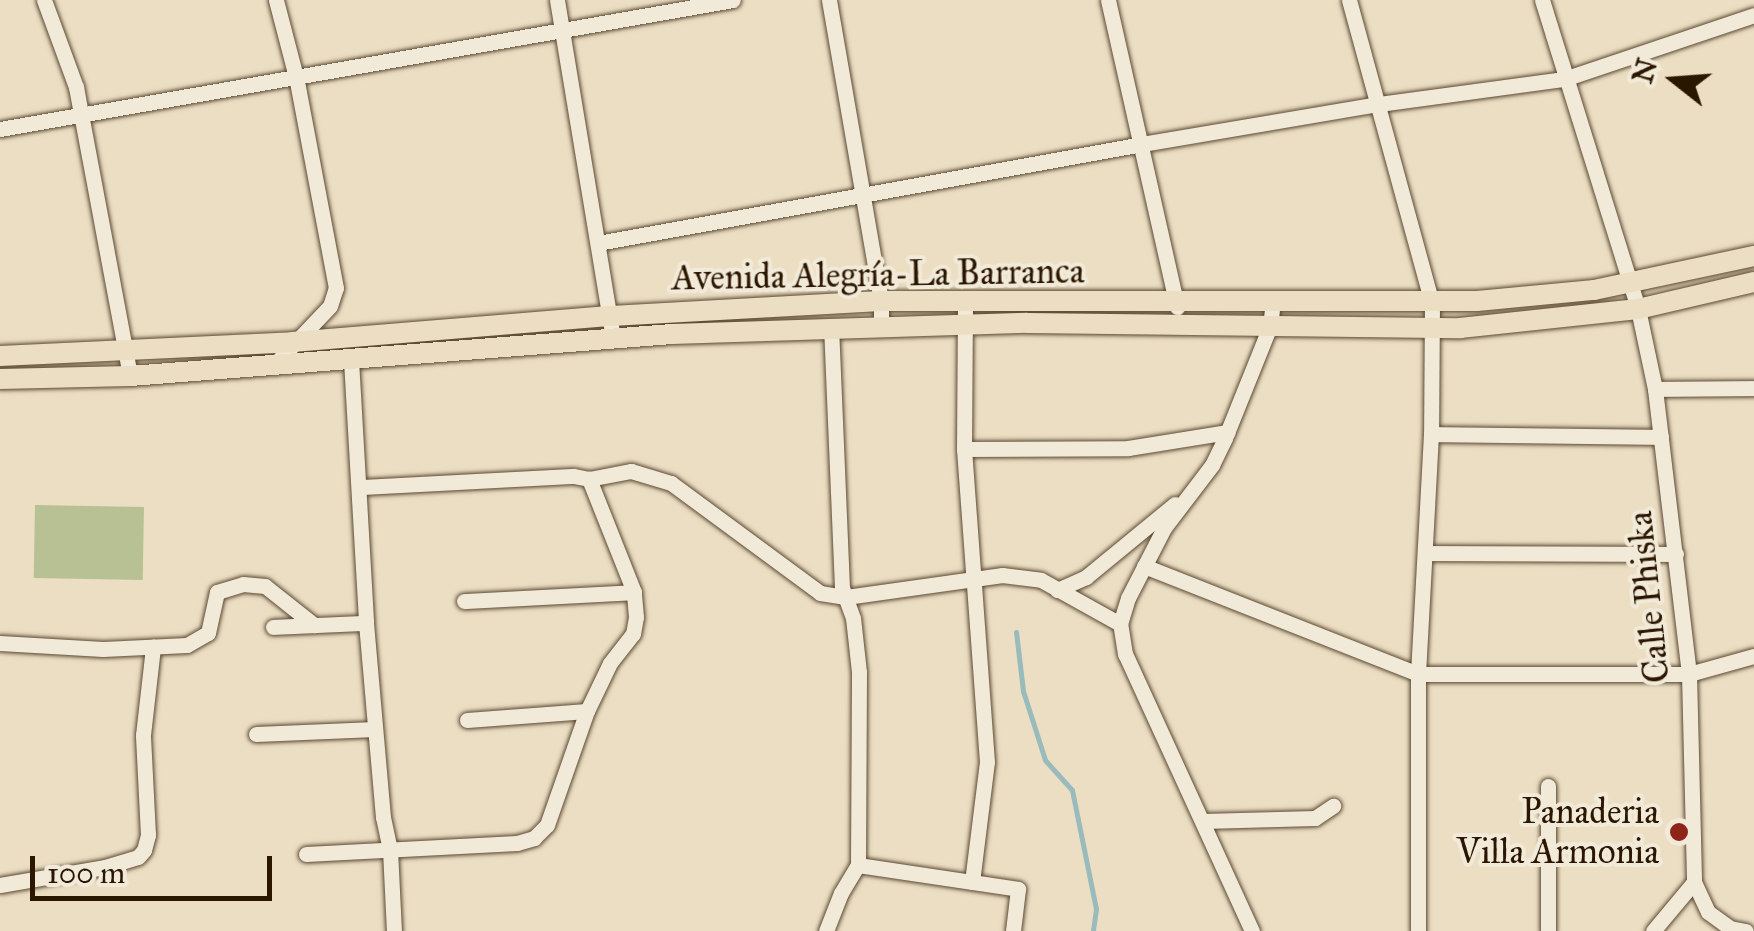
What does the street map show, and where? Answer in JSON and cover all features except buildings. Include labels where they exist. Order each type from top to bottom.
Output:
[{"type":"main road","name":"Avenida Alegría-La Barranca","points":[[0,356],[293,342],[611,316],[881,301],[1432,303],[1565,294],[1754,256]]},
{"type":"main road","name":"Avenida Alegría-La Barranca","points":[[0,379],[130,376],[612,338],[881,327],[1433,329],[1638,309],[1754,282]]},
{"type":"street","points":[[44,0],[82,114],[130,376]]},
{"type":"street","points":[[274,365],[330,306],[336,288],[296,76],[276,0]]},
{"type":"street","points":[[557,0],[612,338]]},
{"type":"street","points":[[0,129],[733,0]]},
{"type":"street","points":[[829,0],[881,301],[881,327]]},
{"type":"street","points":[[1108,0],[1179,326]]},
{"type":"street","points":[[1349,0],[1432,303],[1431,434],[1418,674],[1418,931]]},
{"type":"street","name":"Calle Phiska","points":[[1542,0],[1564,80],[1631,283],[1655,389],[1689,674],[1694,882]]},
{"type":"street","points":[[598,243],[1379,104],[1564,80],[1751,13]]},
{"type":"street","points":[[964,301],[964,449],[987,762],[972,882]]},
{"type":"street","points":[[1252,931],[1125,654],[1120,624],[1164,528],[1228,432],[1270,326],[1273,303]]},
{"type":"street","points":[[826,931],[858,865],[860,672],[853,618],[846,598],[831,330]]},
{"type":"street","points":[[351,360],[366,623],[390,850],[394,931]]},
{"type":"street","points":[[1655,389],[1754,388]]},
{"type":"street","points":[[964,449],[1128,448],[1228,432]]},
{"type":"street","points":[[1431,434],[1661,437]]},
{"type":"street","points":[[360,487],[573,476],[589,479],[631,471],[671,483],[811,588],[846,598],[1002,575],[1041,580],[1120,624]]},
{"type":"street","points":[[306,854],[534,838],[547,825],[587,711],[610,664],[633,634],[634,592],[589,479]]},
{"type":"street","points":[[1057,590],[1086,577],[1194,488]]},
{"type":"street","points":[[1424,553],[1676,554]]},
{"type":"street","points":[[1144,566],[1418,674],[1689,674],[1754,656]]},
{"type":"street","points":[[0,643],[187,646],[204,639],[217,592],[243,584],[265,586],[314,625]]},
{"type":"street","points":[[464,600],[634,592]]},
{"type":"street","points":[[274,627],[366,623]]},
{"type":"street","points":[[0,885],[105,867],[138,857],[144,850],[148,835],[143,735],[153,647]]},
{"type":"street","points":[[467,720],[587,711]]},
{"type":"street","points":[[256,734],[375,729]]},
{"type":"street","points":[[1548,786],[1548,931]]},
{"type":"street","points":[[1203,821],[1314,818],[1333,806]]},
{"type":"street","points":[[858,865],[1018,889],[1012,931]]},
{"type":"street","points":[[1653,931],[1694,882],[1708,912],[1730,928],[1746,931]]},
{"type":"green space","points":[[35,505],[144,507],[143,580],[34,578]]},
{"type":"waterway","points":[[1016,632],[1023,691],[1045,760],[1072,790],[1096,909],[1093,931]]},
{"type":"place","name":"Panaderia Villa Armonia","points":[[1679,832]]}]
